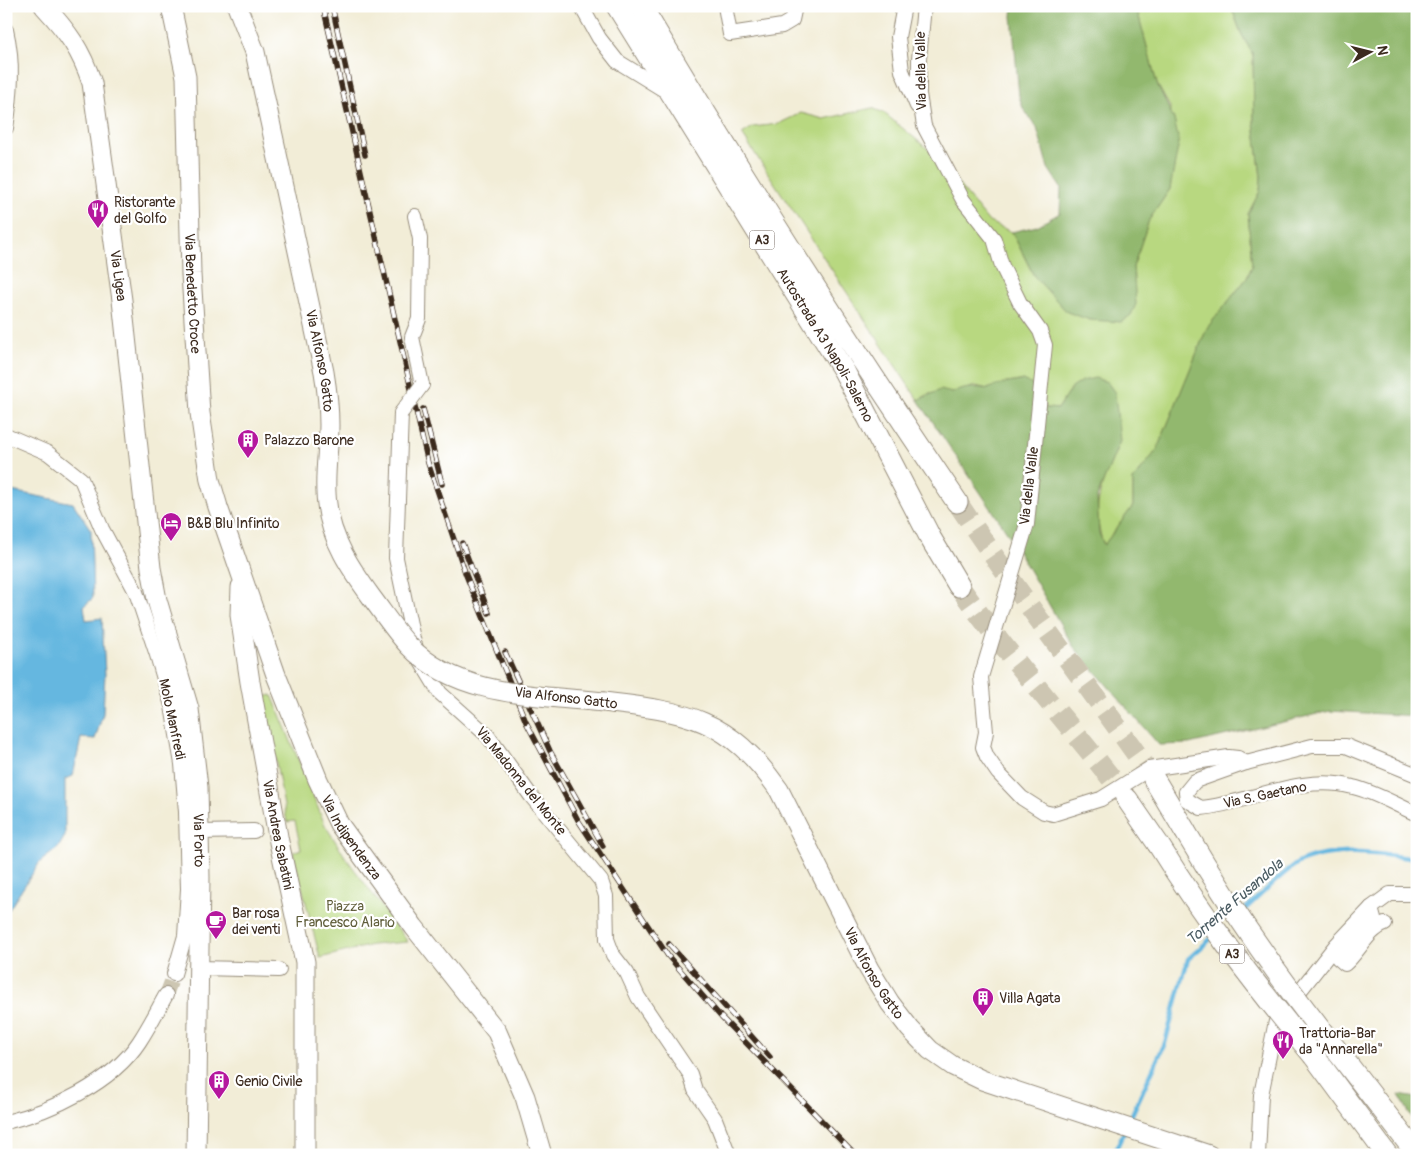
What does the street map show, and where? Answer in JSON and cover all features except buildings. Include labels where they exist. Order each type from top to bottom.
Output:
[{"type":"highway","name":"Autostrada A3 Napoli-Salerno","points":[[617,6],[683,102],[853,365],[957,502]]},
{"type":"highway","name":"Autostrada A3 Napoli-Salerno","points":[[641,6],[683,102]]},
{"type":"highway","name":"Autostrada A3 Napoli-Salerno","points":[[853,365],[931,539],[959,586]]},
{"type":"highway","name":"A3","points":[[1154,779],[1243,926],[1270,965],[1415,1151]]},
{"type":"highway","name":"A3","points":[[1127,799],[1223,942],[1314,1056],[1387,1155]]},
{"type":"main road","name":"Via Ligea","points":[[44,6],[66,30],[84,59],[96,106],[122,300],[146,531]]},
{"type":"main road","name":"Via Benedetto Croce","points":[[170,6],[186,77],[191,274],[204,446],[210,480],[242,576]]},
{"type":"main road","name":"Via Alfonso Gatto","points":[[237,6],[255,52],[263,84],[324,372],[329,426],[325,480],[332,528],[340,548],[369,595],[409,646],[441,670],[460,680],[495,689],[674,711],[702,720],[727,734],[748,752],[779,790],[873,976],[910,1029],[930,1050],[953,1066],[982,1080],[1209,1155]]},
{"type":"main road","name":"Via Porto","points":[[146,531],[157,600],[189,709],[198,787],[200,832],[192,937],[199,968],[196,1155]]},
{"type":"main road","name":"Via Indipendenza","points":[[242,576],[276,675],[318,780],[339,824],[414,927],[497,1032],[525,1097],[542,1155]]},
{"type":"main road","name":"Via Andrea Sabatini","points":[[242,576],[240,615],[250,682],[279,842],[305,962],[305,1155]]},
{"type":"main road","points":[[250,682],[276,675]]},
{"type":"street","points":[[581,6],[599,38],[617,61],[683,102]]},
{"type":"street","points":[[725,6],[730,34],[782,26],[792,20],[795,6]]},
{"type":"street","points":[[904,6],[898,37],[902,71],[922,116]]},
{"type":"street","name":"Via della Valle","points":[[924,6],[919,59],[922,116],[929,138],[963,200],[994,239],[1002,266],[1020,303],[1040,330],[1045,345],[1027,524],[980,677],[986,732],[984,747],[987,757],[998,774],[1022,798],[1044,812],[1053,814],[1101,799],[1152,768],[1229,757],[1238,758],[1246,763]]},
{"type":"street","points":[[6,30],[10,46],[11,77],[6,128]]},
{"type":"street","name":"Via Madonna del Monte","points":[[415,216],[420,239],[419,319],[412,337],[422,385],[401,413],[396,558],[413,639],[420,660],[440,693],[488,736],[531,796],[601,881],[606,896],[607,940],[613,955],[627,973],[638,997],[690,1074],[695,1090],[715,1119],[730,1155]]},
{"type":"street","name":"Molo Manfredi","points":[[6,435],[48,453],[81,479],[102,529],[136,592],[172,706],[182,764],[192,937],[174,974]]},
{"type":"street","points":[[1246,763],[1312,746],[1346,746],[1417,775]]},
{"type":"street","name":"Via S. Gaetano","points":[[1246,763],[1195,781],[1186,792],[1187,800],[1201,808],[1290,786],[1340,784],[1365,791],[1417,814]]},
{"type":"street","points":[[200,832],[254,831]]},
{"type":"street","points":[[1258,1155],[1261,1095],[1276,1021],[1336,945],[1370,908],[1390,894],[1417,894]]},
{"type":"street","points":[[1370,908],[1374,919],[1342,952],[1338,958],[1340,962],[1345,964],[1353,958],[1378,926],[1385,924]]},
{"type":"street","points":[[199,968],[278,970]]},
{"type":"street","points":[[6,1122],[46,1110],[85,1089],[116,1068],[139,1044],[166,995]]},
{"type":"green space","points":[[1013,6],[1136,6],[1157,84],[1174,119],[1179,142],[1170,189],[1149,220],[1133,267],[1136,304],[1131,315],[1121,322],[1090,320],[1067,312],[1034,276],[1012,232],[1037,226],[1060,213],[1061,188],[1048,168],[1037,128],[1023,108],[1019,96],[1012,16]]},
{"type":"green space","points":[[1136,6],[1231,6],[1241,33],[1253,54],[1254,122],[1261,177],[1260,191],[1248,214],[1252,266],[1247,278],[1207,328],[1157,450],[1133,480],[1133,506],[1104,545],[1099,531],[1098,504],[1104,479],[1120,441],[1071,388],[1058,409],[1046,408],[1034,386],[1023,380],[997,385],[988,389],[976,386],[952,393],[929,394],[918,400],[742,134],[753,127],[778,124],[801,113],[824,119],[872,108],[884,113],[933,153],[989,222],[1012,232],[1034,276],[1133,279],[1133,267],[1149,220],[1170,189],[1170,107],[1157,84]]},
{"type":"green space","points":[[1231,6],[1417,6],[1417,716],[1330,711],[1189,744],[1159,745],[1073,646],[1007,532],[918,400],[940,390],[952,393],[970,388],[988,389],[997,385],[1023,380],[1034,386],[1046,408],[1058,409],[1071,388],[1082,381],[1095,378],[1107,382],[1115,393],[1120,441],[1097,497],[1099,533],[1104,545],[1133,506],[1133,480],[1157,450],[1207,328],[1247,278],[1252,266],[1248,214],[1260,191],[1261,177],[1254,122],[1253,55],[1241,33]]},
{"type":"green space","name":"Piazza Francesco Alario","points":[[272,695],[325,825],[346,858],[408,942],[372,945],[320,958],[293,852],[301,849],[295,821],[287,822],[264,697]]},
{"type":"green space","points":[[1399,1095],[1417,1098],[1417,1126]]},
{"type":"water","points":[[6,490],[73,503],[91,530],[93,598],[84,606],[86,620],[102,618],[105,674],[103,714],[95,739],[81,738],[73,776],[65,779],[65,836],[58,848],[40,862],[6,914]]},
{"type":"waterway","name":"Torrente Fusandola","points":[[1243,911],[1292,867],[1311,858],[1326,854],[1357,853],[1417,859]]},
{"type":"waterway","name":"Torrente Fusandola","points":[[1128,1123],[1165,1043],[1188,959],[1214,936]]},
{"type":"waterway","name":"Torrente Fusandola","points":[[1113,1155],[1124,1132]]},
{"type":"tunnel","points":[[957,502],[1154,779]]},
{"type":"tunnel","points":[[959,586],[1000,641],[1127,799]]},
{"type":"tunnel","points":[[166,995],[174,974]]},
{"type":"railway","points":[[323,6],[428,463],[466,575],[526,722],[578,820],[668,956],[721,1017],[855,1155]]},
{"type":"railway","points":[[332,6],[365,155]]},
{"type":"railway","points":[[423,409],[442,484]]},
{"type":"railway","points":[[462,543],[489,613]]},
{"type":"railway","points":[[505,652],[550,751],[603,846]]},
{"type":"railway","points":[[669,944],[770,1057]]},
{"type":"place","name":"Ristorante del Golfo","points":[[98,229]]},
{"type":"place","name":"Palazzo Barone","points":[[248,459]]},
{"type":"place","name":"B&B Blu Infinito","points":[[171,542]]},
{"type":"place","name":"Bar rosa dei venti","points":[[216,940]]},
{"type":"place","name":"Villa Agata","points":[[983,1017]]},
{"type":"place","name":"Trattoria-Bar da \"Annarella\"","points":[[1283,1060]]},
{"type":"place","name":"Genio Civile","points":[[219,1100]]}]
